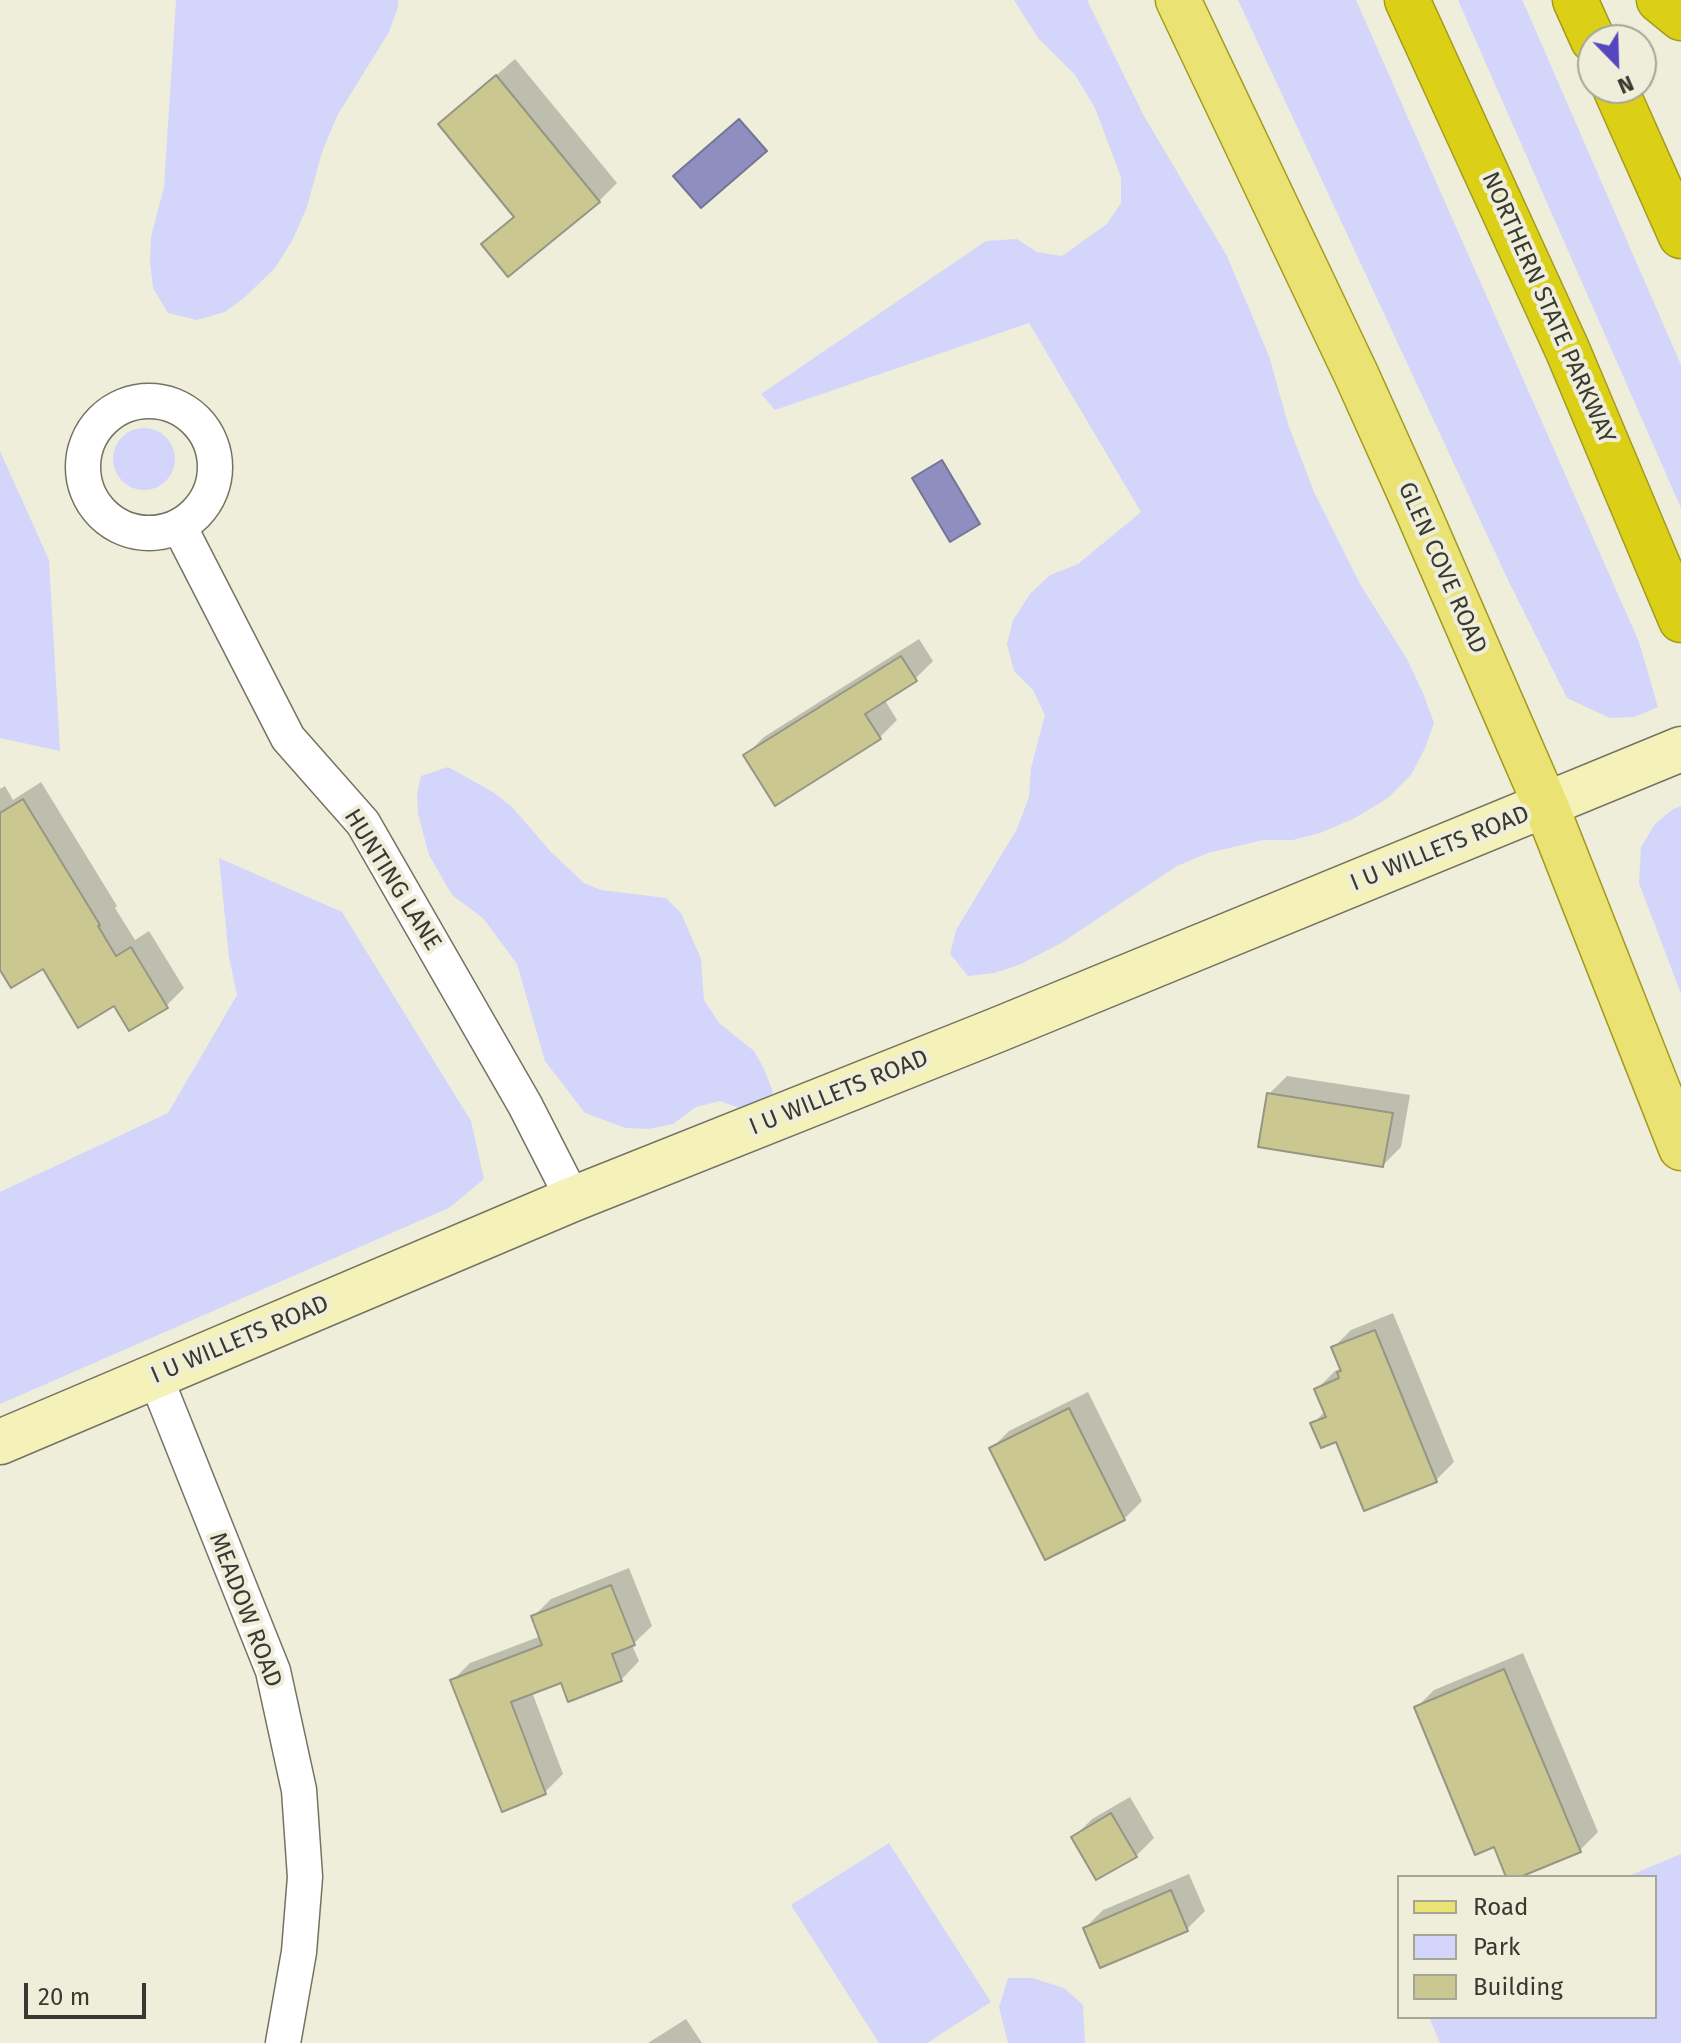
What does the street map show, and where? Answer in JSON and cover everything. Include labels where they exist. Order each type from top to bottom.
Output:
[{"type":"highway","name":"NORTHERN STATE PARKWAY","points":[[1407,0],[1567,349],[1681,620]]},
{"type":"highway","points":[[1575,0],[1586,24]]},
{"type":"highway","points":[[1659,0],[1681,18]]},
{"type":"highway","points":[[1622,104],[1681,236]]},
{"type":"main road","name":"GLEN COVE ROAD","points":[[1178,0],[1356,374],[1546,806],[1681,1148]]},
{"type":"street","name":"HUNTING LANE","points":[[179,526],[288,738],[363,823],[525,1105],[573,1199]]},
{"type":"street","name":"I U WILLETS ROAD","points":[[0,1442],[573,1199],[1681,749]]},
{"type":"street","name":"MEADOW ROAD","points":[[155,1376],[273,1671],[299,1790],[305,1877],[299,1952],[283,2043]]},
{"type":"green space","points":[[176,0],[398,0],[389,32],[337,116],[322,152],[307,207],[292,241],[275,268],[245,297],[225,312],[197,320],[168,313],[153,288],[150,261],[151,237],[164,187]]},
{"type":"green space","points":[[1014,0],[1087,0],[1144,116],[1227,256],[1269,356],[1288,424],[1314,492],[1360,584],[1407,659],[1434,723],[1411,775],[1388,798],[1353,819],[1293,840],[1263,840],[1208,853],[1177,866],[1061,943],[1019,965],[994,973],[968,976],[950,954],[956,930],[1017,829],[1029,797],[1031,768],[1045,715],[1033,690],[1014,671],[1007,644],[1013,620],[1030,594],[1050,575],[1078,564],[1141,512],[1029,323],[775,410],[761,394],[986,241],[1017,239],[1037,252],[1062,256],[1107,224],[1121,203],[1121,177],[1095,108],[1075,75],[1038,38]]},
{"type":"green space","points":[[1238,0],[1356,0],[1639,642],[1658,707],[1634,717],[1610,718],[1567,698],[1508,580]]},
{"type":"green space","points":[[1458,0],[1522,0],[1525,6],[1681,365],[1681,508]]},
{"type":"green space","points":[[144,428],[166,437],[175,459],[166,481],[144,490],[122,481],[113,459],[122,437]]},
{"type":"green space","points":[[0,451],[49,560],[60,751],[0,738]]},
{"type":"green space","points":[[448,767],[493,792],[512,807],[551,852],[584,883],[601,890],[666,898],[681,913],[701,959],[704,1000],[719,1023],[754,1051],[764,1069],[773,1092],[763,1107],[739,1108],[720,1101],[696,1107],[673,1124],[648,1129],[626,1128],[585,1113],[545,1061],[517,964],[483,918],[452,895],[429,855],[418,814],[417,794],[421,776]]},
{"type":"green space","points":[[1681,806],[1681,994],[1639,883],[1641,847],[1655,824]]},
{"type":"green space","points":[[219,858],[342,912],[471,1121],[484,1179],[449,1208],[0,1404],[0,1192],[168,1113],[237,995],[229,957]]},
{"type":"green space","points":[[889,1843],[991,2002],[927,2043],[879,2043],[791,1905]]},
{"type":"green space","points":[[1681,1854],[1681,2043],[1440,2043],[1430,2019],[1657,2019],[1657,1875],[1631,1875]]},
{"type":"green space","points":[[1008,1978],[1032,1978],[1064,1988],[1083,2005],[1085,2043],[1008,2043],[999,2007]]},
{"type":"shaded area","points":[[739,119],[767,151],[701,208],[673,176]]},
{"type":"shaded area","points":[[942,460],[980,524],[950,542],[912,478]]},
{"type":"building","points":[[496,75],[600,202],[508,277],[481,244],[514,217],[438,124]]},
{"type":"building","points":[[901,656],[917,681],[865,714],[881,739],[775,806],[743,755]]},
{"type":"building","points":[[23,799],[116,956],[131,947],[168,1008],[129,1031],[114,1006],[78,1028],[43,969],[11,988],[0,970],[0,813]]},
{"type":"building","points":[[1267,1093],[1393,1113],[1383,1167],[1258,1147]]},
{"type":"building","points":[[1375,1330],[1437,1482],[1364,1511],[1336,1442],[1321,1448],[1310,1423],[1326,1417],[1314,1389],[1339,1378],[1337,1372],[1341,1371],[1331,1347]]},
{"type":"building","points":[[1069,1408],[1125,1520],[1045,1560],[989,1448]]},
{"type":"building","points":[[611,1585],[635,1645],[612,1654],[622,1681],[568,1702],[561,1683],[511,1702],[546,1794],[502,1812],[450,1680],[542,1645],[531,1616]]},
{"type":"building","points":[[1504,1669],[1581,1852],[1525,1875],[1505,1875],[1494,1847],[1475,1855],[1414,1707]]},
{"type":"building","points":[[1111,1813],[1137,1857],[1096,1880],[1071,1837]]},
{"type":"building","points":[[1171,1890],[1188,1931],[1100,1968],[1083,1928]]}]
